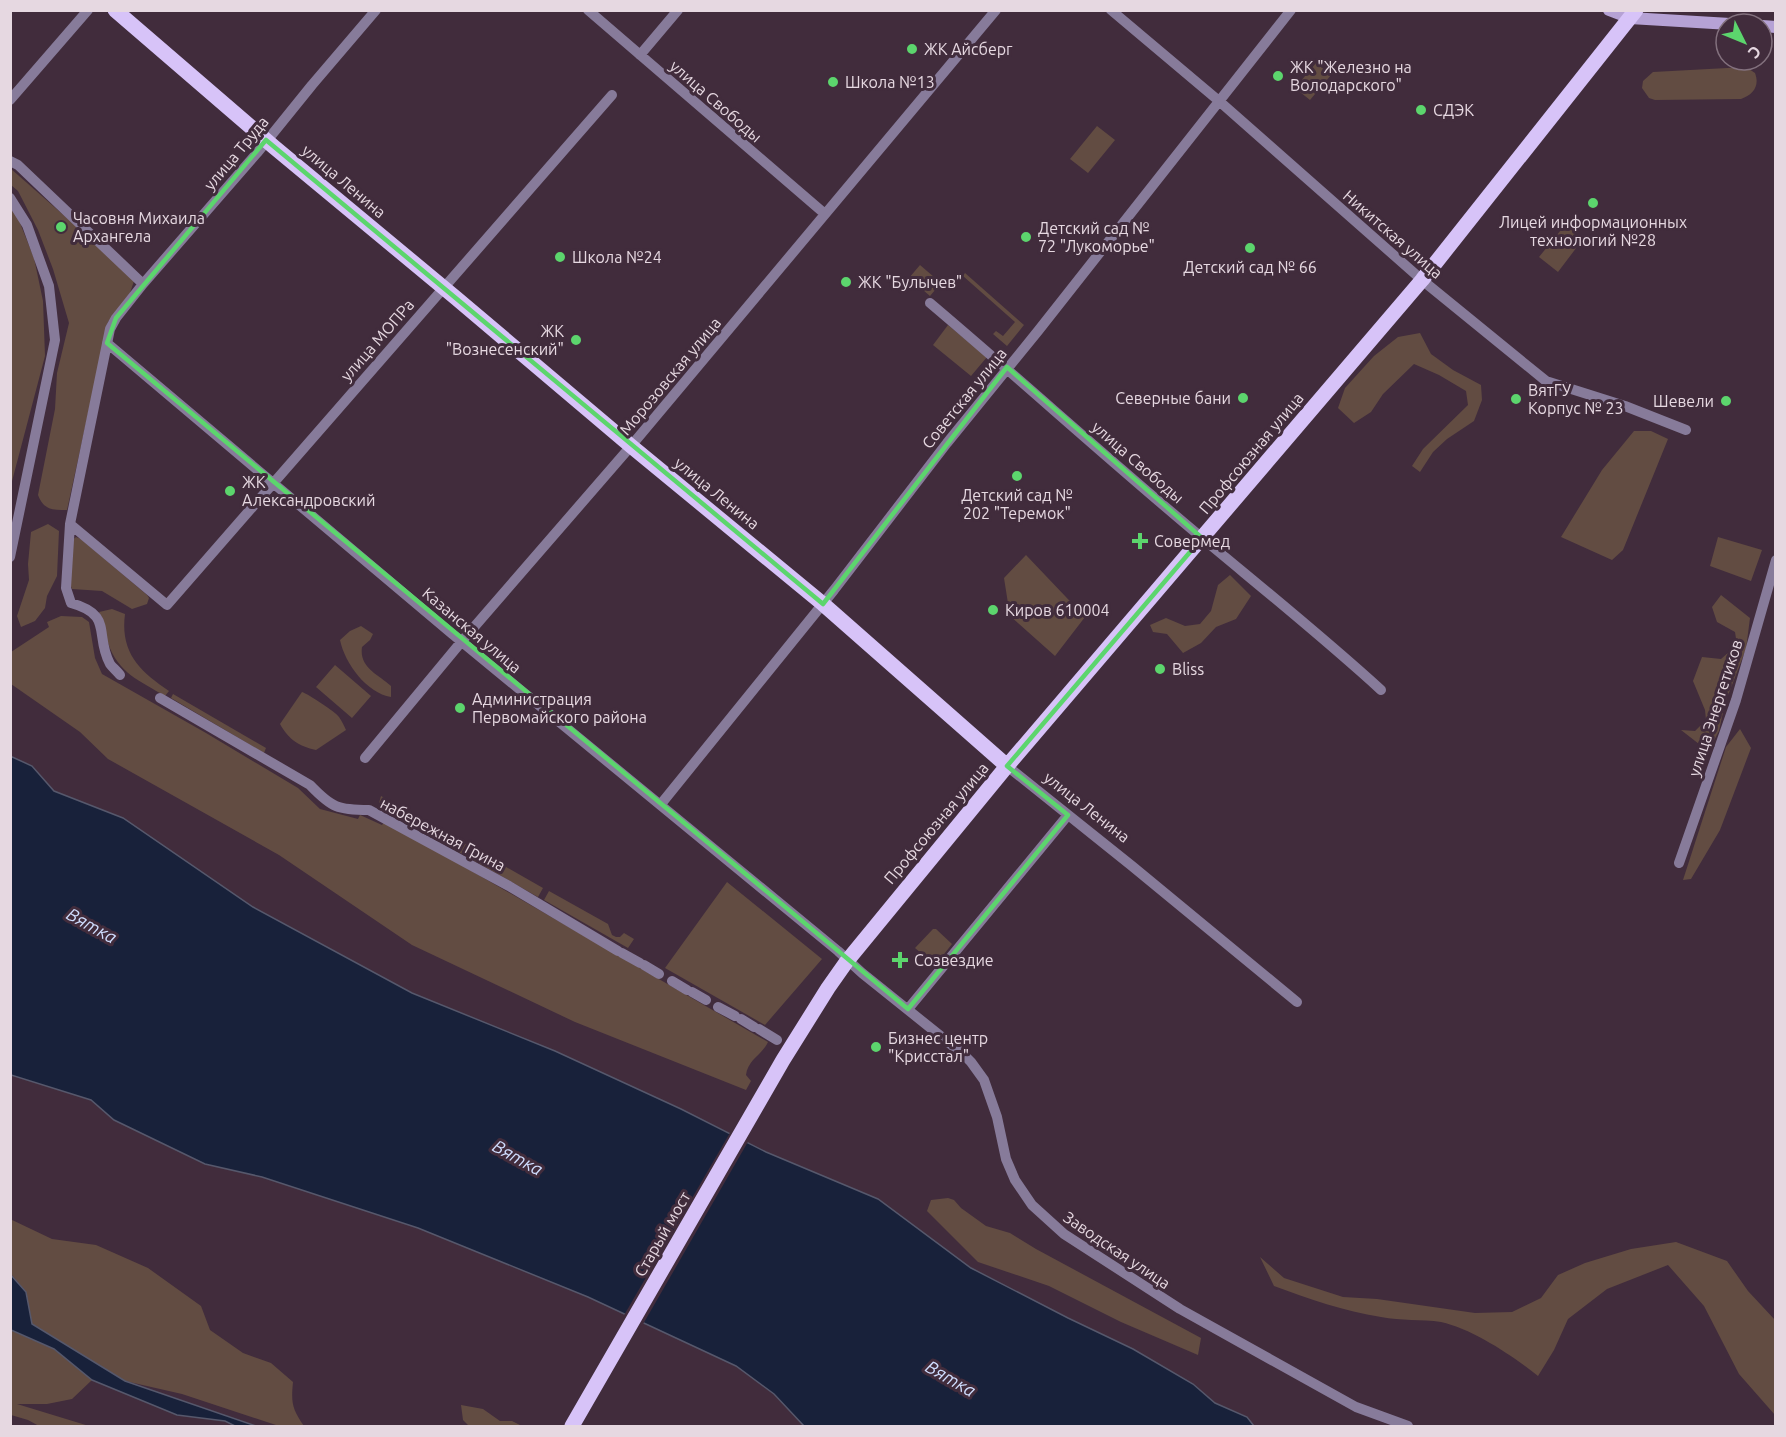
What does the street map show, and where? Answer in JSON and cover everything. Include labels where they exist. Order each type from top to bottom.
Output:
[{"type":"main road","name":"улица Ленина","points":[[115,10],[266,140],[823,604],[1007,766]]},
{"type":"main road","points":[[1609,10],[1714,22]]},
{"type":"main road","name":"Профсоюзная улица","points":[[783,1060],[828,988],[848,961],[1007,766],[1422,280],[1604,54],[1633,14]]},
{"type":"main road","name":"Старый мост","points":[[572,1426],[783,1060]]},
{"type":"street","points":[[10,100],[88,10]]},
{"type":"street","name":"улица Труда","points":[[70,524],[110,329],[116,318],[376,10]]},
{"type":"street","name":"улица Свободы","points":[[588,10],[825,214]]},
{"type":"street","points":[[640,55],[678,10]]},
{"type":"street","name":"Морозовская улица","points":[[365,758],[462,641],[631,446],[996,10]]},
{"type":"street","name":"Никитская улица","points":[[1111,10],[1219,101],[1422,280],[1546,381],[1625,406],[1686,430]]},
{"type":"street","name":"Советская улица","points":[[661,804],[823,604],[1007,367],[1038,331],[1291,10]]},
{"type":"street","name":"улица МОПРа","points":[[70,524],[167,605],[612,95]]},
{"type":"street","points":[[10,161],[18,165],[143,284]]},
{"type":"street","points":[[10,198],[27,225],[49,286],[55,340],[10,557]]},
{"type":"street","name":"улица Свободы","points":[[930,303],[1007,367],[1202,538],[1300,617],[1381,690]]},
{"type":"street","name":"Казанская улица","points":[[107,343],[848,961]]},
{"type":"street","points":[[70,524],[66,588],[71,603],[88,608],[99,619],[110,664],[120,675]]},
{"type":"street","name":"улица Энергетиков","points":[[1679,863],[1736,700],[1776,560]]},
{"type":"street","name":"набережная Грина","points":[[160,698],[310,785],[329,803],[344,810],[369,810],[509,886],[659,974]]},
{"type":"street","name":"улица Ленина","points":[[1007,766],[1297,1002]]},
{"type":"street","points":[[908,1009],[1068,815]]},
{"type":"street","name":"Заводская улица","points":[[848,961],[963,1054],[978,1071],[989,1092],[1006,1159],[1015,1180],[1032,1205],[1058,1229],[1180,1309],[1356,1407],[1408,1426]]},
{"type":"street","points":[[672,981],[706,1000]]},
{"type":"street","points":[[718,1007],[777,1040]]},
{"type":"highlighted area","points":[[266,140],[823,604],[1007,367],[1202,538],[1007,766],[1068,815],[908,1009],[107,343],[116,318]]},
{"type":"shaded area","points":[[1316,63],[1331,75],[1310,100],[1295,88]]},
{"type":"shaded area","points":[[1714,69],[1714,72],[1754,72],[1757,82],[1752,92],[1741,99],[1655,100],[1649,98],[1642,88],[1643,81],[1653,72]]},
{"type":"shaded area","points":[[1097,126],[1115,140],[1088,173],[1070,159]]},
{"type":"shaded area","points":[[10,168],[135,278],[128,299],[108,322],[67,510],[49,508],[43,504],[38,495],[55,409],[57,373],[69,323],[53,269],[38,230],[18,191],[11,185]]},
{"type":"shaded area","points":[[11,205],[34,258],[43,301],[45,356],[11,485]]},
{"type":"shaded area","points":[[1565,225],[1583,239],[1558,272],[1539,257]]},
{"type":"shaded area","points":[[920,265],[941,283],[930,296],[909,278]]},
{"type":"shaded area","points":[[965,273],[1024,325],[1007,346],[993,334],[996,331],[1003,336],[1015,322],[963,276]]},
{"type":"shaded area","points":[[948,325],[987,357],[971,376],[933,345]]},
{"type":"shaded area","points":[[1420,333],[1431,354],[1453,370],[1481,385],[1482,400],[1474,421],[1447,439],[1433,452],[1420,472],[1412,466],[1423,449],[1468,405],[1466,391],[1414,364],[1383,394],[1371,412],[1354,423],[1338,408],[1345,388],[1374,356],[1398,337]]},
{"type":"shaded area","points":[[1634,431],[1651,431],[1668,439],[1623,550],[1612,560],[1561,537],[1602,470]]},
{"type":"shaded area","points":[[48,524],[59,531],[57,576],[47,596],[45,608],[35,621],[21,627],[17,616],[29,580],[31,532]]},
{"type":"shaded area","points":[[76,537],[147,595],[149,598],[147,604],[132,609],[102,591],[72,589],[69,582],[71,541]]},
{"type":"shaded area","points":[[1718,537],[1762,550],[1751,581],[1710,566]]},
{"type":"shaded area","points":[[1026,555],[1085,617],[1055,656],[1010,616],[1004,578]]},
{"type":"shaded area","points":[[1230,575],[1251,596],[1236,619],[1216,627],[1201,643],[1183,653],[1167,634],[1153,632],[1150,625],[1166,618],[1185,626],[1200,624],[1211,611],[1218,585]]},
{"type":"shaded area","points":[[1721,595],[1750,618],[1746,649],[1725,703],[1719,731],[1711,746],[1699,744],[1681,730],[1695,731],[1706,720],[1705,710],[1693,681],[1702,657],[1721,659],[1737,645],[1735,632],[1717,622],[1712,607]]},
{"type":"shaded area","points":[[112,609],[125,614],[124,627],[129,650],[141,668],[169,691],[165,696],[131,675],[112,653],[99,612]]},
{"type":"shaded area","points":[[61,616],[82,617],[89,622],[95,658],[102,674],[298,788],[320,809],[358,819],[360,815],[382,825],[385,821],[768,1042],[747,1070],[746,1075],[751,1081],[746,1090],[575,1022],[412,945],[279,855],[108,759],[80,732],[11,684],[11,652],[49,627],[47,622]]},
{"type":"shaded area","points":[[361,626],[373,634],[362,647],[363,660],[371,670],[391,686],[391,697],[374,690],[358,676],[343,649],[340,640],[350,631]]},
{"type":"shaded area","points":[[335,665],[371,696],[352,718],[316,687]]},
{"type":"shaded area","points":[[302,692],[337,715],[346,730],[316,750],[295,742],[280,724]]},
{"type":"shaded area","points":[[173,694],[266,748],[264,753],[171,698]]},
{"type":"shaded area","points":[[1740,729],[1751,748],[1720,830],[1691,879],[1683,880],[1726,747]]},
{"type":"shaded area","points":[[381,796],[452,836],[447,845],[382,807],[379,803]]},
{"type":"shaded area","points":[[457,839],[543,888],[538,897],[452,848]]},
{"type":"shaded area","points":[[727,882],[822,959],[765,1025],[665,968]]},
{"type":"shaded area","points":[[549,891],[608,924],[612,935],[620,937],[624,933],[634,939],[628,948],[544,900]]},
{"type":"shaded area","points":[[933,929],[936,929],[952,944],[937,963],[933,963],[915,948]]},
{"type":"shaded area","points":[[948,1198],[954,1200],[986,1226],[1010,1233],[1201,1338],[1198,1355],[1121,1322],[1049,1286],[978,1262],[927,1211],[931,1200]]},
{"type":"shaded area","points":[[10,1219],[52,1239],[96,1245],[148,1268],[201,1306],[210,1330],[243,1353],[271,1363],[293,1382],[293,1406],[304,1426],[279,1426],[182,1394],[125,1381],[32,1324],[26,1292],[11,1274]]},
{"type":"shaded area","points":[[1676,1242],[1727,1261],[1748,1291],[1775,1320],[1775,1415],[1739,1374],[1704,1306],[1668,1265],[1607,1289],[1568,1319],[1554,1350],[1538,1376],[1492,1344],[1453,1326],[1441,1322],[1396,1319],[1367,1314],[1327,1304],[1274,1286],[1260,1257],[1284,1278],[1343,1297],[1377,1299],[1475,1313],[1512,1312],[1541,1298],[1558,1275],[1585,1263],[1631,1249]]},
{"type":"shaded area","points":[[11,1330],[54,1349],[92,1380],[72,1399],[47,1404],[17,1404],[89,1426],[39,1426],[11,1415]]},
{"type":"shaded area","points":[[461,1405],[483,1409],[500,1421],[512,1421],[522,1426],[469,1426],[463,1420]]},
{"type":"water","name":"Вятка","points":[[10,756],[32,766],[54,791],[123,818],[253,907],[412,993],[555,1051],[681,1109],[766,1152],[878,1199],[971,1268],[1133,1349],[1193,1384],[1215,1403],[1247,1417],[1254,1426],[804,1426],[774,1394],[736,1366],[588,1297],[418,1228],[262,1177],[205,1164],[114,1120],[91,1100],[11,1075]]},
{"type":"water","points":[[10,1274],[26,1292],[32,1324],[125,1381],[256,1426],[235,1426],[225,1421],[177,1415],[92,1380],[54,1349],[11,1330]]},
{"type":"pier","points":[[731,1131],[749,1140],[642,1326],[623,1317]]},
{"type":"place","name":"ЖК Айсберг","points":[[912,49]]},
{"type":"place","name":"ЖК \"Железно на Володарского\"","points":[[1278,76]]},
{"type":"place","name":"Школа №13","points":[[833,82]]},
{"type":"place","name":"СДЭК","points":[[1421,110]]},
{"type":"place","name":"Лицей информационных технологий №28","points":[[1593,203]]},
{"type":"place","name":"Часовня Михаила Архангела","points":[[61,227]]},
{"type":"place","name":"Детский сад № 72 \"Лукоморье\"","points":[[1026,237]]},
{"type":"place","name":"Детский сад № 66","points":[[1250,248]]},
{"type":"place","name":"Школа №24","points":[[560,257]]},
{"type":"place","name":"ЖК \"Булычев\"","points":[[846,282]]},
{"type":"place","name":"ЖК \"Вознесенский\"","points":[[576,340]]},
{"type":"place","name":"Северные бани","points":[[1243,398]]},
{"type":"place","name":"ВятГУ Корпус № 23","points":[[1516,399]]},
{"type":"place","name":"Шевели","points":[[1726,401]]},
{"type":"place","name":"Детский сад № 202 \"Теремок\"","points":[[1017,476]]},
{"type":"place","name":"ЖК Александровский","points":[[230,491]]},
{"type":"place","name":"Совермед","points":[[1140,541]]},
{"type":"place","name":"Киров 610004","points":[[993,610]]},
{"type":"place","name":"Bliss","points":[[1160,669]]},
{"type":"place","name":"Администрация Первомайского района","points":[[460,708]]},
{"type":"place","name":"Созвездие","points":[[900,960]]},
{"type":"place","name":"Бизнес центр \"Крисстал\"","points":[[876,1047]]}]
